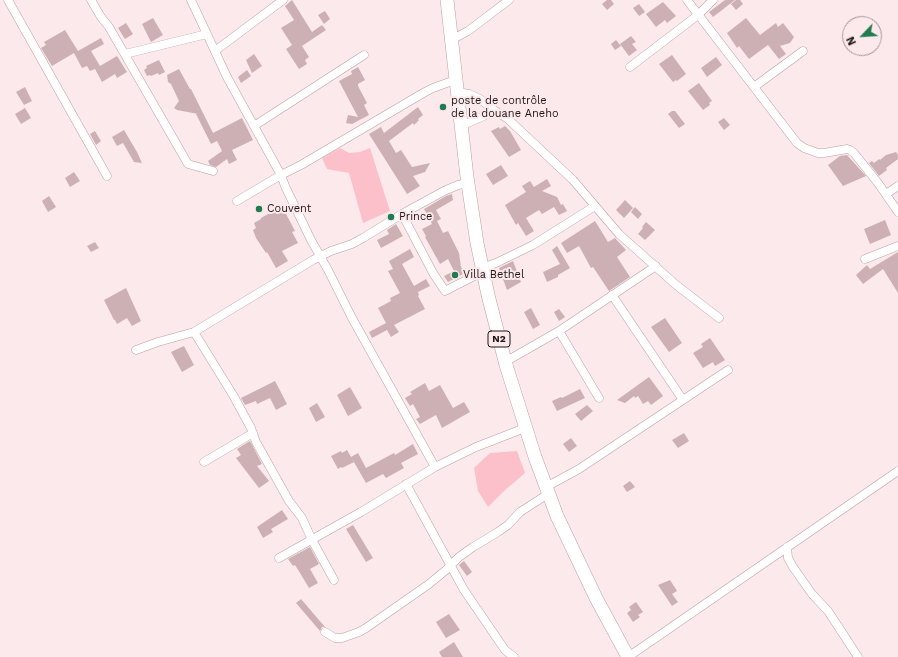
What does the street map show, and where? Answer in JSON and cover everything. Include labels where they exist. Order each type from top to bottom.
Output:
[{"type":"highway","name":"N2","points":[[446,0],[468,183],[482,270],[505,362],[525,428],[547,490],[586,576],[628,657]]},
{"type":"street","points":[[8,0],[107,176]]},
{"type":"street","points":[[91,0],[125,54],[188,164],[213,171]]},
{"type":"street","points":[[191,0],[215,51],[281,175],[292,201],[352,318],[435,467]]},
{"type":"street","points":[[215,51],[284,0]]},
{"type":"street","points":[[451,40],[468,30],[508,0]]},
{"type":"street","points":[[687,0],[798,143],[804,148],[824,153],[847,149],[850,150],[886,194],[898,212]]},
{"type":"street","points":[[630,67],[698,15],[713,0]]},
{"type":"street","points":[[125,54],[207,34]]},
{"type":"street","points":[[754,87],[803,51]]},
{"type":"street","points":[[254,126],[364,56]]},
{"type":"street","points":[[238,202],[281,175],[433,88],[456,86],[480,99],[508,119],[573,180],[619,234],[675,284],[719,318]]},
{"type":"street","points":[[461,126],[495,111]]},
{"type":"street","points":[[136,350],[194,332],[321,257],[363,238],[402,214],[450,188],[468,183]]},
{"type":"street","points":[[886,194],[898,186]]},
{"type":"street","points":[[402,214],[444,291],[532,245],[595,206]]},
{"type":"street","points":[[865,259],[898,246]]},
{"type":"street","points":[[505,362],[559,331],[656,266]]},
{"type":"street","points":[[612,295],[682,400]]},
{"type":"street","points":[[559,331],[600,398]]},
{"type":"street","points":[[194,332],[233,395],[253,433],[256,442],[289,501],[302,518],[312,540],[334,580]]},
{"type":"street","points":[[325,632],[335,638],[342,638],[359,632],[429,584],[473,547],[508,525],[520,512],[547,490],[728,370]]},
{"type":"street","points":[[280,558],[435,467],[476,447],[525,428]]},
{"type":"street","points":[[204,462],[253,433]]},
{"type":"street","points":[[628,657],[898,471]]},
{"type":"street","points":[[406,484],[464,590],[505,650],[514,657]]},
{"type":"street","points":[[787,547],[788,558],[793,567],[808,589],[828,611],[858,657]]},
{"type":"shaded area","points":[[340,148],[349,153],[360,152],[370,148],[390,211],[363,223],[349,173],[327,169],[322,158]]},
{"type":"shaded area","points":[[517,451],[525,473],[488,507],[478,491],[474,468],[490,453]]},
{"type":"building","points":[[292,0],[312,32],[322,25],[326,30],[302,46],[309,57],[305,60],[307,64],[299,69],[286,49],[292,45],[281,28],[294,20],[285,6]]},
{"type":"building","points":[[607,0],[611,0],[614,4],[607,10],[602,4]]},
{"type":"building","points":[[725,0],[735,0],[713,17],[709,12]]},
{"type":"building","points":[[736,0],[740,0],[743,4],[736,10],[731,4]]},
{"type":"building","points":[[663,2],[676,16],[667,23],[665,20],[656,27],[646,14]]},
{"type":"building","points":[[639,4],[645,12],[639,16],[633,8]]},
{"type":"building","points":[[325,11],[330,19],[324,24],[318,15]]},
{"type":"building","points":[[153,18],[163,35],[151,42],[142,24]]},
{"type":"building","points":[[746,18],[760,35],[776,23],[778,27],[783,23],[794,37],[790,43],[780,46],[786,54],[779,59],[768,45],[749,59],[739,46],[737,48],[727,33]]},
{"type":"building","points":[[126,23],[133,34],[125,39],[118,28]]},
{"type":"building","points":[[65,30],[78,51],[101,38],[104,44],[91,51],[100,66],[117,56],[127,72],[117,78],[115,74],[102,82],[95,69],[90,71],[87,66],[82,68],[74,53],[52,66],[41,48],[46,45],[44,42]]},
{"type":"building","points":[[631,36],[636,42],[632,44],[637,50],[629,56],[620,44]]},
{"type":"building","points":[[616,40],[621,46],[615,50],[611,44]]},
{"type":"building","points":[[254,54],[262,66],[252,73],[246,60]]},
{"type":"building","points":[[672,55],[686,74],[677,81],[676,80],[673,82],[659,64]]},
{"type":"building","points":[[716,57],[722,65],[707,77],[701,68]]},
{"type":"building","points":[[159,60],[165,72],[159,75],[158,73],[147,76],[144,70],[147,68],[146,66]]},
{"type":"building","points":[[358,67],[365,80],[358,84],[358,86],[367,103],[364,105],[369,115],[352,124],[346,123],[348,115],[358,117],[339,81],[352,74],[351,71]]},
{"type":"building","points":[[179,69],[191,89],[217,141],[211,144],[196,114],[198,114],[177,110],[174,108],[179,101],[171,84],[168,82],[167,75]]},
{"type":"building","points":[[247,70],[251,76],[241,83],[238,77]]},
{"type":"building","points":[[699,83],[712,101],[709,103],[710,105],[703,110],[688,91]]},
{"type":"building","points":[[25,87],[32,101],[24,105],[16,92]]},
{"type":"building","points":[[418,107],[423,115],[418,119],[419,120],[414,125],[413,123],[389,141],[396,153],[401,150],[412,167],[430,163],[425,172],[413,176],[420,186],[407,194],[369,134],[381,127],[384,133]]},
{"type":"building","points":[[25,108],[31,118],[21,124],[15,114]]},
{"type":"building","points":[[675,111],[685,124],[679,128],[668,114]]},
{"type":"building","points":[[242,118],[253,140],[232,150],[237,160],[229,164],[227,159],[216,167],[210,165],[208,161],[222,151],[213,133]]},
{"type":"building","points":[[724,118],[730,125],[724,130],[718,122]]},
{"type":"building","points":[[505,126],[510,131],[521,150],[509,157],[491,131]]},
{"type":"building","points":[[124,130],[142,163],[134,162],[123,143],[117,146],[112,137]]},
{"type":"building","points":[[95,131],[101,141],[96,145],[90,134]]},
{"type":"building","points":[[896,152],[898,159],[886,168],[887,170],[879,176],[869,163],[872,161],[874,163],[886,155]]},
{"type":"building","points":[[847,155],[866,176],[843,186],[828,165],[840,156]]},
{"type":"building","points":[[501,165],[508,176],[493,185],[486,174]]},
{"type":"building","points":[[74,172],[80,181],[70,187],[65,178]]},
{"type":"building","points":[[547,179],[551,186],[542,191],[557,197],[561,205],[563,204],[567,211],[559,215],[554,207],[542,214],[539,210],[526,218],[534,231],[526,236],[518,223],[516,225],[505,205],[526,192],[522,186],[530,181],[534,187]]},
{"type":"building","points":[[452,194],[453,200],[436,210],[441,219],[437,221],[443,233],[448,231],[459,253],[461,267],[465,273],[448,282],[444,276],[454,271],[448,259],[440,264],[422,229],[432,224],[424,209]]},
{"type":"building","points":[[49,196],[56,207],[48,212],[42,201]]},
{"type":"building","points":[[625,200],[633,208],[624,218],[616,210]]},
{"type":"building","points":[[281,207],[295,231],[292,232],[298,243],[282,251],[288,261],[276,268],[267,252],[266,253],[256,238],[253,230],[256,228],[254,223]]},
{"type":"building","points":[[635,207],[642,214],[638,219],[631,212]]},
{"type":"building","points":[[885,220],[891,235],[870,244],[864,229]]},
{"type":"building","points":[[595,221],[608,242],[615,238],[626,250],[617,257],[630,277],[609,291],[593,267],[591,268],[579,246],[567,253],[561,243]]},
{"type":"building","points":[[646,222],[655,230],[645,240],[638,234]]},
{"type":"building","points":[[396,224],[403,236],[381,248],[377,240],[389,234],[387,230]]},
{"type":"building","points":[[95,242],[99,248],[91,252],[87,246]]},
{"type":"building","points":[[557,246],[570,268],[558,275],[558,277],[547,282],[543,272],[560,264],[552,250]]},
{"type":"building","points":[[410,249],[414,257],[402,264],[414,286],[426,279],[430,286],[418,292],[418,296],[425,309],[394,325],[399,332],[391,337],[387,330],[372,338],[369,332],[386,323],[378,308],[391,301],[390,298],[400,293],[388,271],[393,269],[389,261]]},
{"type":"building","points":[[898,252],[898,293],[883,269],[863,284],[856,275],[867,265],[870,269]]},
{"type":"building","points":[[513,261],[521,282],[507,290],[499,268]]},
{"type":"building","points":[[126,288],[141,321],[132,326],[127,318],[117,324],[104,300]]},
{"type":"building","points":[[531,308],[540,325],[533,329],[524,312]]},
{"type":"building","points":[[559,309],[565,317],[559,321],[554,312]]},
{"type":"building","points":[[665,318],[682,343],[669,352],[651,327]]},
{"type":"building","points":[[710,338],[725,360],[715,366],[713,362],[703,368],[693,353],[703,347],[701,344]]},
{"type":"building","points":[[184,346],[194,365],[182,372],[171,352]]},
{"type":"building","points":[[649,377],[663,396],[651,405],[648,401],[643,404],[638,396],[635,398],[634,396],[625,403],[617,400]]},
{"type":"building","points":[[275,381],[287,404],[276,410],[270,398],[257,404],[256,401],[245,405],[241,398]]},
{"type":"building","points":[[425,383],[429,391],[440,385],[453,408],[464,402],[470,412],[442,428],[436,415],[420,424],[416,419],[420,417],[413,404],[410,406],[405,398],[412,394],[410,392]]},
{"type":"building","points":[[350,387],[362,408],[348,416],[337,395]]},
{"type":"building","points":[[580,389],[585,398],[557,411],[552,401]]},
{"type":"building","points":[[317,403],[325,417],[316,422],[309,408]]},
{"type":"building","points":[[587,405],[593,411],[581,421],[575,414]]},
{"type":"building","points":[[684,433],[689,441],[678,448],[672,440]]},
{"type":"building","points":[[571,438],[577,446],[569,452],[563,444]]},
{"type":"building","points":[[250,441],[262,464],[257,466],[269,481],[259,488],[236,458],[241,455],[237,449]]},
{"type":"building","points":[[413,444],[418,454],[401,463],[404,468],[386,478],[383,474],[366,483],[351,457],[358,453],[366,468],[394,453],[395,455]]},
{"type":"building","points":[[347,450],[354,462],[338,469],[331,456]]},
{"type":"building","points":[[630,481],[635,487],[627,492],[623,486]]},
{"type":"building","points":[[282,510],[288,519],[271,529],[273,532],[263,538],[257,527]]},
{"type":"building","points":[[353,525],[373,558],[366,562],[346,529]]},
{"type":"building","points":[[310,547],[319,564],[310,569],[318,583],[309,588],[295,565],[293,566],[288,559]]},
{"type":"building","points":[[464,561],[472,572],[467,576],[459,565]]},
{"type":"building","points":[[670,580],[677,591],[672,594],[678,602],[672,606],[658,585]]},
{"type":"building","points":[[301,599],[325,627],[322,627],[320,631],[296,603]]},
{"type":"building","points":[[636,602],[643,612],[638,615],[640,617],[633,622],[627,613],[631,610],[629,607]]},
{"type":"building","points":[[449,614],[460,630],[446,638],[436,622]]},
{"type":"building","points":[[454,642],[463,657],[442,657],[439,652]]},
{"type":"place","name":"poste de contrôle de la douane Aneho","points":[[443,107]]},
{"type":"place","name":"Couvent","points":[[259,209]]},
{"type":"place","name":"Prince","points":[[391,217]]},
{"type":"place","name":"Villa Bethel","points":[[455,275]]}]
